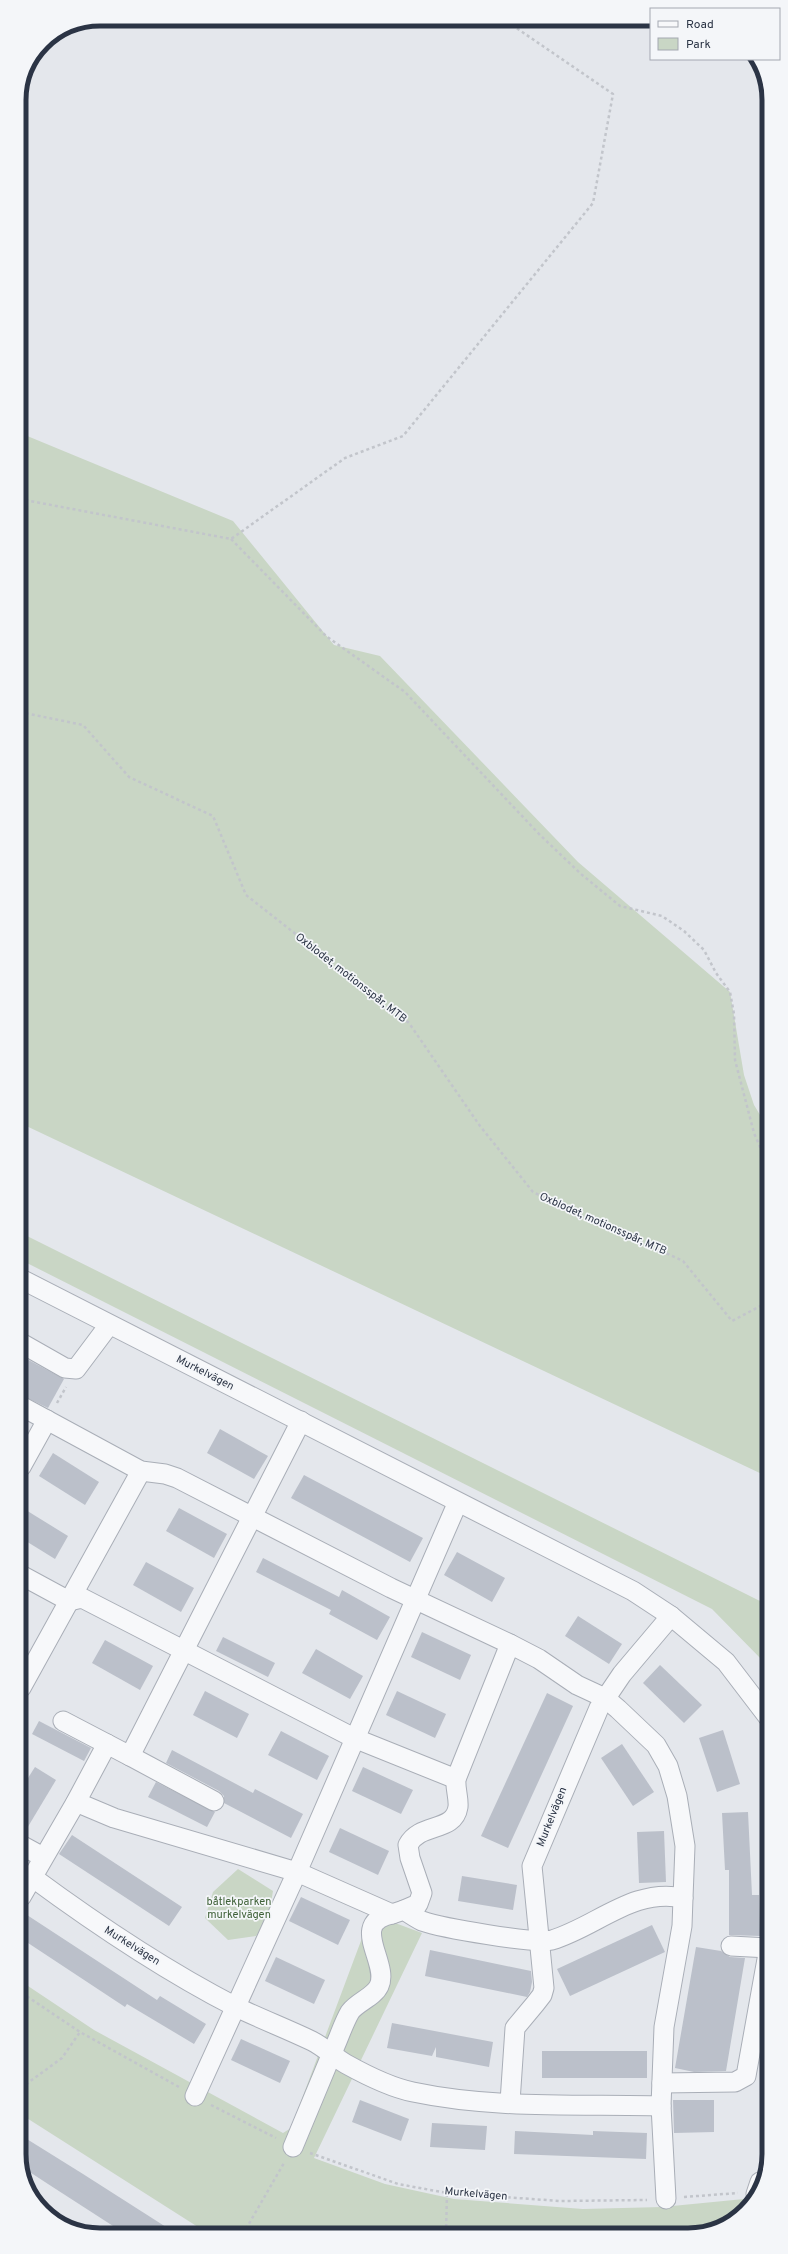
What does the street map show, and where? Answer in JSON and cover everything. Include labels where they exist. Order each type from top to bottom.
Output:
[{"type":"street","name":"Murkelvägen","points":[[26,1286],[109,1325],[301,1421],[457,1504],[633,1592],[671,1616],[726,1662],[762,1709]]},
{"type":"street","points":[[26,1346],[65,1368],[76,1369],[109,1325]]},
{"type":"street","points":[[26,1409],[141,1471],[165,1474],[177,1478],[415,1600],[539,1659],[577,1685],[604,1698],[639,1727],[656,1745],[668,1766],[677,1796],[685,1846],[682,1926],[664,2027],[661,2106],[666,2199]]},
{"type":"street","points":[[26,1458],[47,1420]]},
{"type":"street","points":[[130,1756],[301,1421]]},
{"type":"street","points":[[26,1675],[69,1601],[141,1471]]},
{"type":"street","points":[[195,2096],[237,2007],[297,1872],[457,1504]]},
{"type":"street","points":[[26,1578],[69,1601],[82,1598],[354,1738],[456,1779]]},
{"type":"street","name":"Murkelvägen","points":[[510,2102],[515,2028],[542,1995],[544,1988],[538,1942],[532,1866],[561,1792],[604,1698],[622,1674],[671,1616]]},
{"type":"street","points":[[293,2147],[350,2012],[379,1987],[382,1977],[381,1967],[370,1936],[374,1925],[383,1916],[418,1904],[422,1893],[410,1858],[408,1845],[416,1834],[448,1822],[455,1816],[458,1799],[456,1779],[510,1644]]},
{"type":"street","points":[[63,1721],[214,1801]]},
{"type":"street","points":[[26,1889],[43,1857],[76,1802],[107,1744]]},
{"type":"street","points":[[76,1802],[114,1818],[297,1872],[422,1920],[440,1925],[538,1942],[564,1935],[637,1900],[660,1896],[683,1898]]},
{"type":"street","points":[[26,1848],[43,1857]]},
{"type":"street","name":"Murkelvägen","points":[[32,1877],[78,1911],[137,1949],[237,2007],[313,2041],[332,2053],[344,2064],[411,2092],[474,2101],[661,2106]]},
{"type":"street","points":[[731,1946],[762,1948]]},
{"type":"street","points":[[662,2083],[736,2082],[746,2076],[762,1987]]},
{"type":"path","points":[[231,538],[346,458],[403,436],[593,203],[613,94],[513,26]]},
{"type":"path","points":[[26,499],[231,538],[326,636],[405,692],[539,834],[581,874],[620,906],[662,916],[684,931],[704,950],[716,973],[730,992],[734,1014],[735,1060],[754,1133],[762,1151]]},
{"type":"path","name":"Oxblodet, motionsspår, MTB","points":[[26,713],[83,725],[129,777],[213,816],[246,895],[409,1023],[480,1126],[533,1192],[683,1261],[732,1320],[762,1305]]},
{"type":"path","points":[[47,1420],[76,1369]]},
{"type":"path","name":"Murkelvägen","points":[[26,1996],[80,2032],[195,2096],[293,2147],[348,2168],[398,2184],[447,2192],[560,2202],[621,2202],[751,2193]]},
{"type":"path","points":[[26,2085],[62,2058],[80,2032]]},
{"type":"path","points":[[246,2228],[293,2147]]},
{"type":"path","points":[[446,2228],[447,2192]]},
{"type":"green space","points":[[26,435],[233,521],[334,645],[380,656],[578,862],[730,992],[744,1075],[754,1105],[762,1118],[762,1474],[26,1126]]},
{"type":"green space","points":[[26,1235],[762,1602],[762,1660],[712,1609],[26,1263]]},
{"type":"green space","name":"båtlekparken murkelvägen","points":[[238,1869],[273,1891],[268,1919],[256,1936],[228,1940],[205,1918],[213,1892]]},
{"type":"green space","points":[[371,1914],[422,1933],[314,2158],[385,2184],[454,2199],[583,2209],[662,2207],[744,2199],[743,2203],[737,2210],[729,2216],[712,2224],[688,2228],[200,2228],[26,2118],[26,1985],[94,2030],[283,2133],[291,2128]]},
{"type":"building","points":[[26,1359],[64,1379],[48,1408],[26,1397]]},
{"type":"building","points":[[220,1429],[268,1456],[254,1479],[207,1453]]},
{"type":"building","points":[[53,1453],[99,1482],[85,1505],[39,1476]]},
{"type":"building","points":[[304,1475],[423,1538],[410,1562],[291,1498]]},
{"type":"building","points":[[179,1508],[227,1534],[214,1558],[166,1531]]},
{"type":"building","points":[[26,1510],[68,1536],[55,1559],[26,1541]]},
{"type":"building","points":[[457,1552],[505,1578],[492,1602],[444,1575]]},
{"type":"building","points":[[263,1558],[339,1597],[342,1590],[390,1617],[377,1640],[329,1614],[331,1610],[256,1572]]},
{"type":"building","points":[[146,1562],[194,1588],[181,1612],[133,1585]]},
{"type":"building","points":[[578,1616],[622,1644],[609,1664],[565,1636]]},
{"type":"building","points":[[422,1632],[471,1655],[460,1680],[411,1657]]},
{"type":"building","points":[[223,1637],[275,1663],[268,1677],[216,1651]]},
{"type":"building","points":[[105,1640],[153,1666],[140,1690],[92,1663]]},
{"type":"building","points":[[316,1649],[363,1676],[350,1699],[302,1673]]},
{"type":"building","points":[[660,1665],[702,1705],[684,1723],[643,1683]]},
{"type":"building","points":[[205,1691],[249,1714],[237,1738],[193,1715]]},
{"type":"building","points":[[397,1691],[446,1714],[435,1738],[386,1715]]},
{"type":"building","points":[[547,1693],[573,1706],[508,1848],[481,1836]]},
{"type":"building","points":[[39,1721],[91,1748],[84,1761],[32,1734]]},
{"type":"building","points":[[723,1730],[740,1784],[717,1792],[699,1738]]},
{"type":"building","points":[[281,1731],[329,1756],[317,1780],[268,1755]]},
{"type":"building","points":[[622,1744],[654,1792],[633,1806],[601,1758]]},
{"type":"building","points":[[172,1750],[253,1793],[255,1789],[303,1814],[291,1838],[224,1803],[224,1796],[219,1791],[166,1763]]},
{"type":"building","points":[[35,1767],[56,1780],[26,1830],[26,1781]]},
{"type":"building","points":[[363,1767],[413,1790],[401,1814],[352,1791]]},
{"type":"building","points":[[156,1782],[215,1812],[207,1827],[148,1797]]},
{"type":"building","points":[[748,1812],[752,1895],[759,1895],[760,1936],[729,1935],[729,1870],[725,1870],[722,1813]]},
{"type":"building","points":[[340,1828],[389,1851],[378,1875],[329,1852]]},
{"type":"building","points":[[664,1831],[666,1882],[639,1883],[637,1832]]},
{"type":"building","points":[[72,1835],[182,1907],[169,1926],[59,1854]]},
{"type":"building","points":[[462,1876],[517,1885],[513,1910],[458,1901]]},
{"type":"building","points":[[301,1897],[350,1920],[338,1945],[289,1921]]},
{"type":"building","points":[[27,1915],[157,2000],[160,1996],[206,2024],[194,2044],[127,2004],[125,2007],[26,1942]]},
{"type":"building","points":[[652,1925],[665,1952],[570,1996],[557,1969]]},
{"type":"building","points":[[696,1947],[721,1951],[730,1957],[745,1958],[726,2071],[694,2072],[675,2068]]},
{"type":"building","points":[[430,1950],[531,1971],[532,1982],[530,1992],[527,1997],[425,1976]]},
{"type":"building","points":[[276,1957],[325,1980],[314,2004],[265,1981]]},
{"type":"building","points":[[392,2023],[493,2042],[489,2067],[436,2057],[436,2047],[432,2056],[387,2048]]},
{"type":"building","points":[[241,2039],[290,2061],[280,2083],[231,2060]]},
{"type":"building","points":[[542,2051],[647,2051],[647,2078],[542,2078]]},
{"type":"building","points":[[360,2100],[409,2119],[401,2141],[352,2122]]},
{"type":"building","points":[[673,2100],[714,2100],[714,2132],[674,2133]]},
{"type":"building","points":[[432,2123],[487,2126],[485,2150],[430,2147]]},
{"type":"building","points":[[515,2131],[593,2135],[593,2131],[647,2133],[646,2159],[514,2154]]},
{"type":"building","points":[[26,2138],[168,2228],[116,2228],[29,2171],[26,2154]]}]
